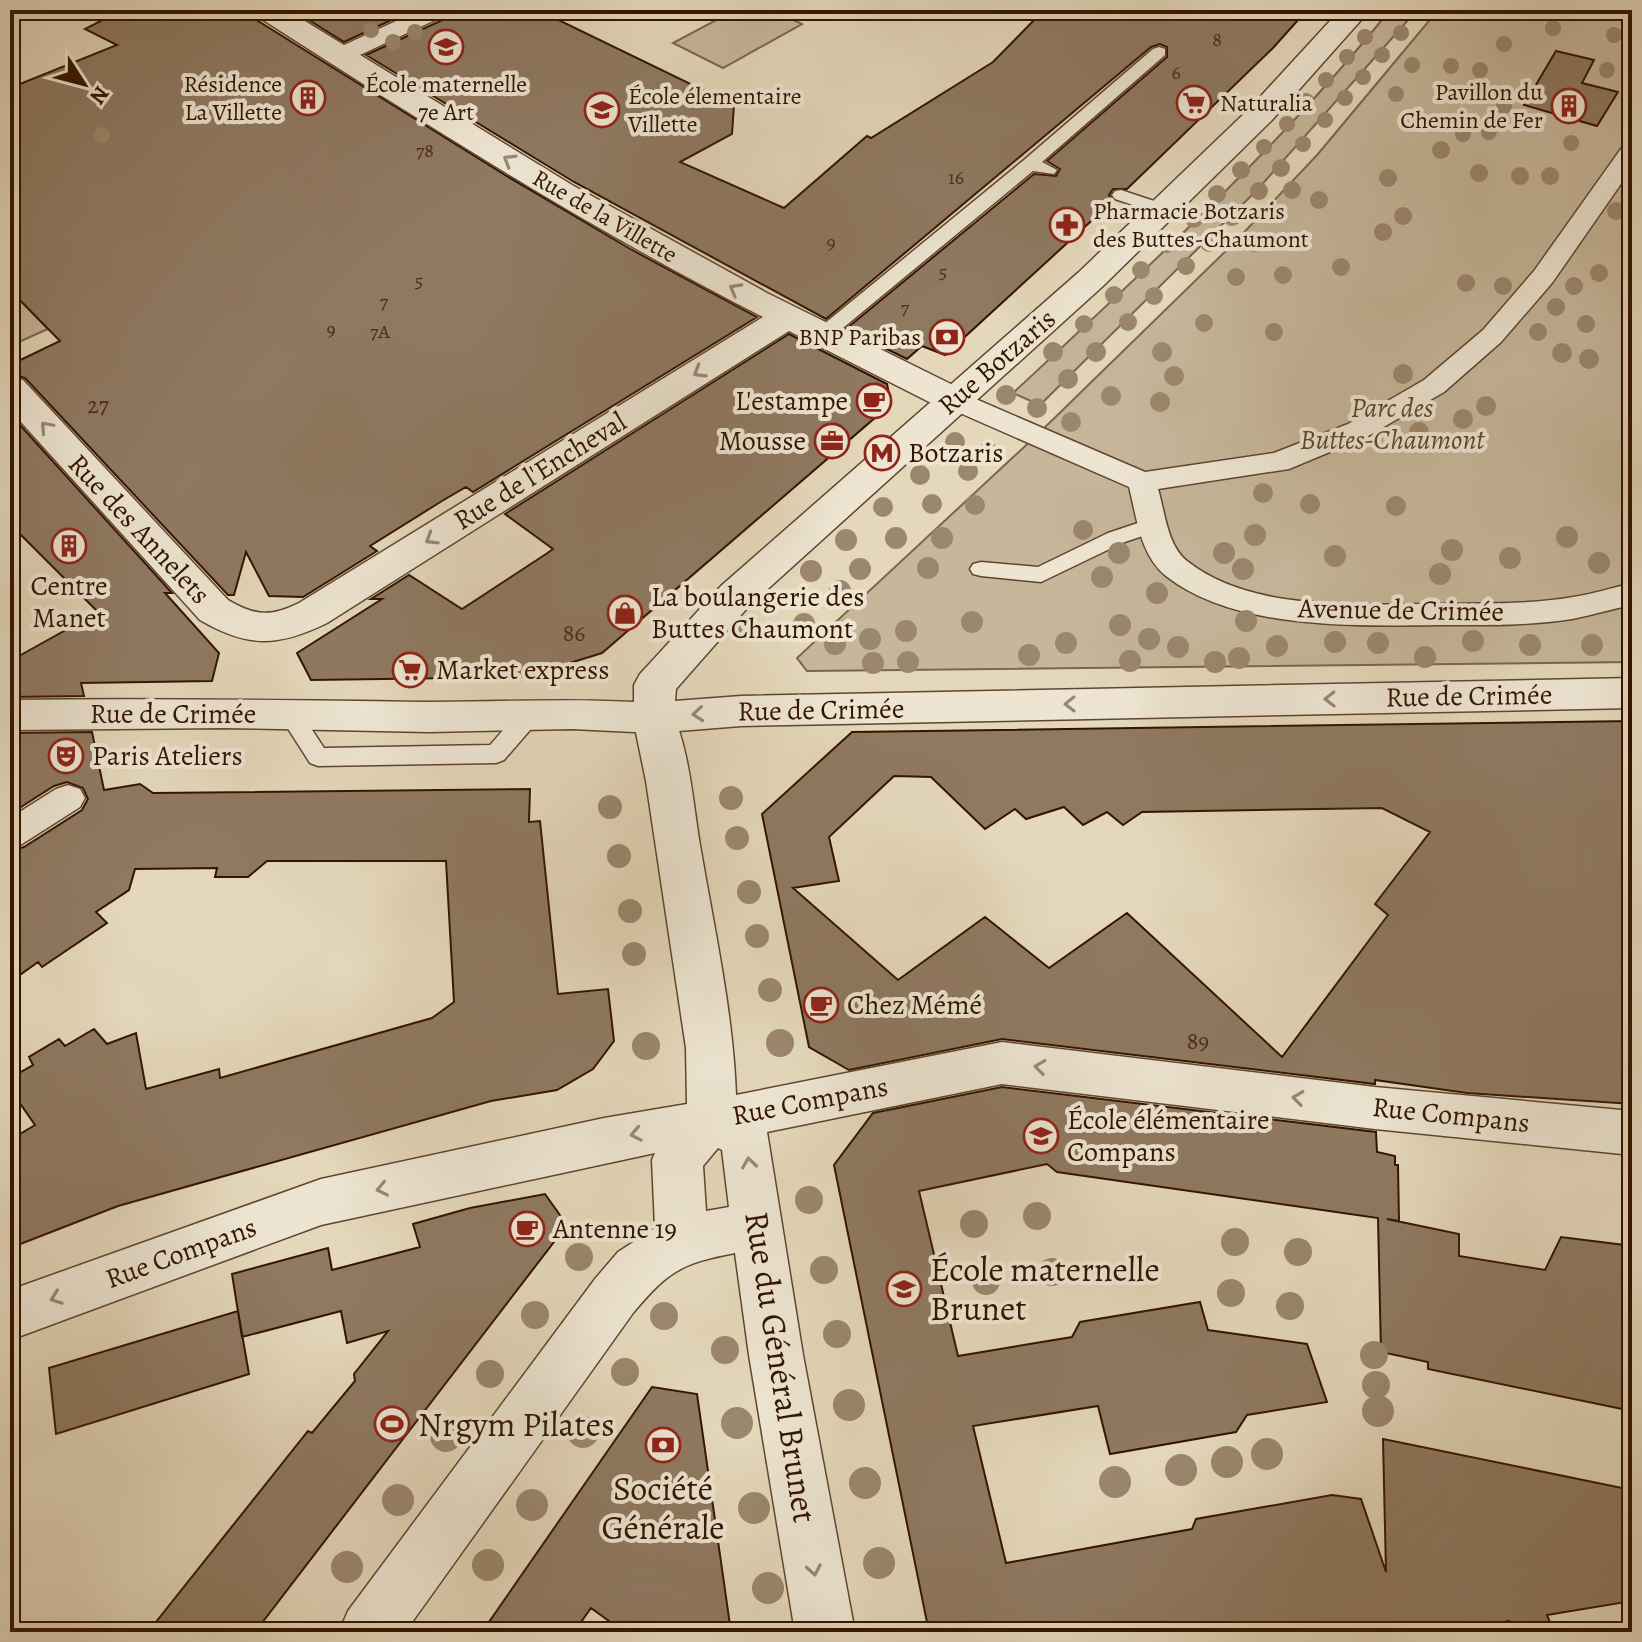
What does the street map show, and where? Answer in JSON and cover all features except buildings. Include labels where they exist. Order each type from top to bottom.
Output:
[{"type":"street","name":"Rue de la Villette","points":[[267,10],[561,192],[755,300],[954,400]]},
{"type":"street","points":[[339,56],[438,10]]},
{"type":"street","name":"Rue Botzaris","points":[[654,718],[655,685],[735,596],[1091,279],[1261,114],[1356,10]]},
{"type":"street","points":[[954,400],[1142,482],[1279,462],[1358,430],[1434,386],[1492,336],[1543,277],[1632,152]]},
{"type":"street","name":"Rue de l'Encheval","points":[[290,625],[789,316]]},
{"type":"street","name":"Rue des Annelets","points":[[10,388],[214,610],[254,630],[290,625]]},
{"type":"street","name":"Avenue de Crimée","points":[[1142,482],[1160,550],[1176,568],[1214,590],[1266,605],[1323,615],[1499,614],[1572,608],[1632,594]]},
{"type":"street","name":"Rue de Crimée","points":[[10,715],[289,713],[654,718],[741,711],[1632,693]]},
{"type":"street","points":[[654,718],[668,781],[710,1048],[712,1119],[677,1160],[682,1239]]},
{"type":"street","points":[[10,835],[68,798]]},
{"type":"street","name":"Rue Compans","points":[[10,1315],[321,1202],[712,1119],[801,1105],[1002,1063],[1375,1108],[1632,1133]]},
{"type":"street","name":"Rue du Général Brunet","points":[[712,1119],[745,1138],[776,1355],[825,1632]]},
{"type":"street","points":[[369,1632],[614,1296],[637,1269],[682,1239],[757,1226]]},
{"type":"lane","points":[[825,333],[1039,167],[1159,52]]},
{"type":"lane","points":[[1121,195],[1163,210]]},
{"type":"lane","points":[[981,569],[1041,575],[1115,538],[1153,525]]},
{"type":"green space","points":[[735,10],[772,10],[802,24],[723,68],[673,43]]},
{"type":"green space","points":[[1390,10],[1417,10],[1258,189],[1040,405],[1013,393],[1256,160]]},
{"type":"green space","name":"Parc des Buttes-Chaumont","points":[[1438,10],[1632,10],[1632,662],[807,671],[797,658],[1036,436],[1235,242],[1318,154]]},
{"type":"green space","points":[[10,290],[48,329],[10,346]]},
{"type":"place","name":"École maternelle 7e Art","points":[[446,47]]},
{"type":"place","name":"Résidence La Villette","points":[[308,98]]},
{"type":"place","name":"Naturalia","points":[[1194,103]]},
{"type":"place","name":"Pavillon du Chemin de Fer","points":[[1569,106]]},
{"type":"place","name":"École élementaire Villette","points":[[602,110]]},
{"type":"place","name":"Pharmacie Botzaris des Buttes-Chaumont","points":[[1067,225]]},
{"type":"place","name":"BNP Paribas","points":[[947,337]]},
{"type":"place","name":"L'estampe","points":[[874,401]]},
{"type":"place","name":"Mousse","points":[[832,441]]},
{"type":"place","name":"Botzaris","points":[[882,453]]},
{"type":"place","name":"Centre Manet","points":[[69,546]]},
{"type":"place","name":"La boulangerie des Buttes Chaumont","points":[[625,613]]},
{"type":"place","name":"Market express","points":[[410,670]]},
{"type":"place","name":"Paris Ateliers","points":[[66,756]]},
{"type":"place","name":"Chez Mémé","points":[[821,1005]]},
{"type":"place","name":"École élémentaire Compans","points":[[1041,1136]]},
{"type":"place","name":"Antenne 19","points":[[527,1229]]},
{"type":"place","name":"École maternelle Brunet","points":[[904,1289]]},
{"type":"place","name":"Nrgym Pilates","points":[[392,1424]]},
{"type":"place","name":"Société Générale","points":[[663,1445]]}]
